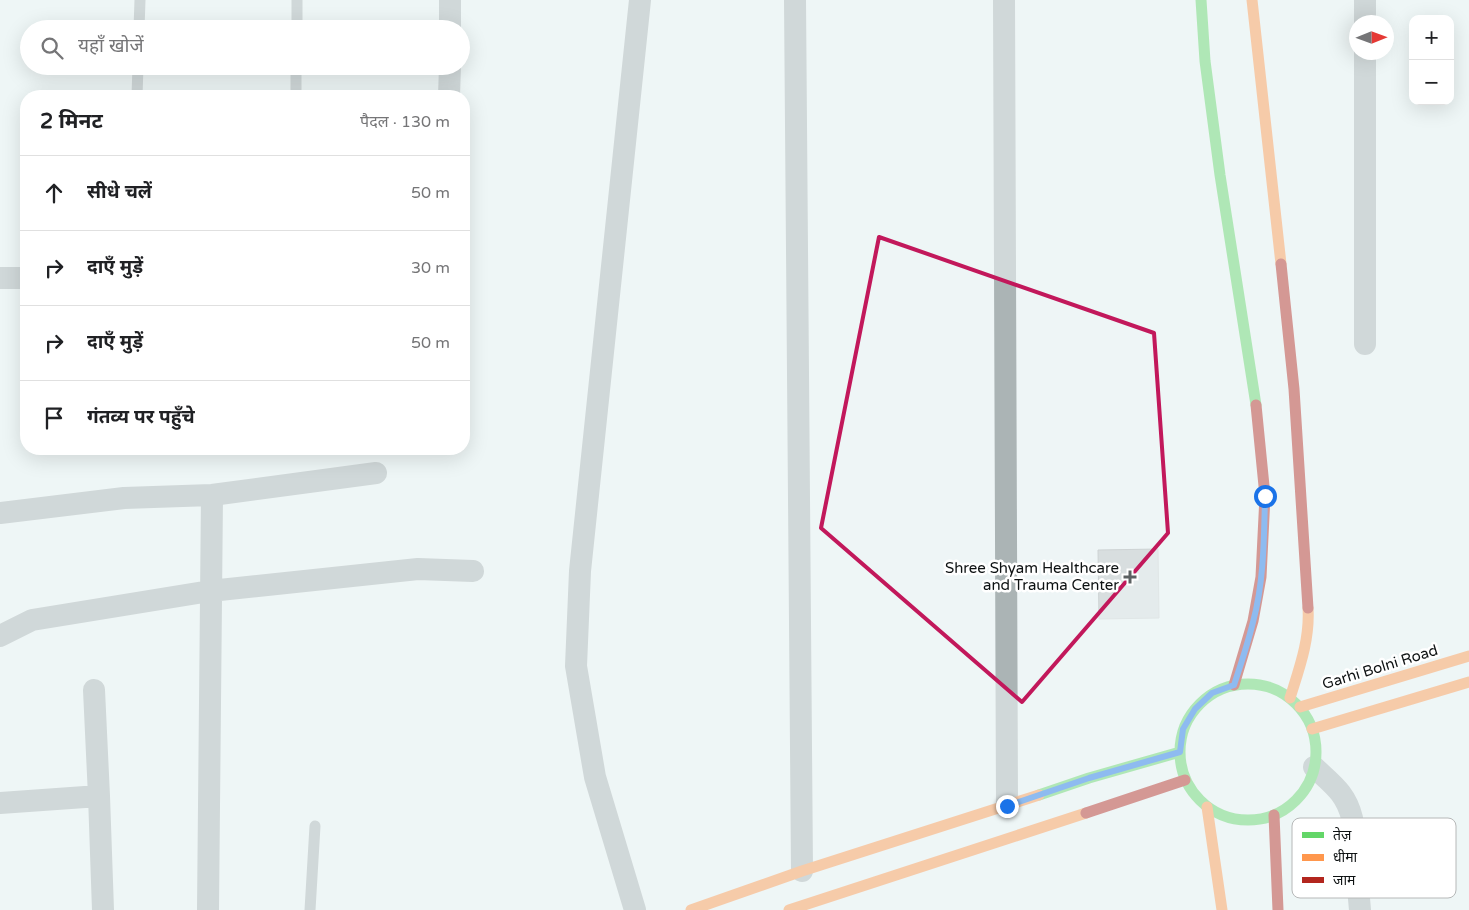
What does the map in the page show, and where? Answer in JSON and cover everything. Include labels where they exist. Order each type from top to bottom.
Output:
[{"type":"main road","points":[[1201,0],[1205,61],[1220,176],[1255,389],[1265,496],[1261,577],[1254,621],[1234,685]]},
{"type":"main road","points":[[1252,0],[1294,388],[1306,560],[1309,624],[1304,652],[1290,698]]},
{"type":"main road","name":"Garhi Bolni Road","points":[[1300,707],[1469,656]]},
{"type":"main road","points":[[1312,729],[1469,682]]},
{"type":"main road","points":[[1234,685],[1263,686],[1290,698],[1300,707],[1312,729],[1316,748],[1314,768],[1300,796],[1274,815],[1257,820],[1240,820],[1223,816],[1208,807],[1185,780],[1181,766],[1180,752],[1183,729],[1195,709],[1212,693],[1234,685]]},
{"type":"main road","points":[[691,910],[802,871],[1089,778],[1180,752]]},
{"type":"main road","points":[[789,910],[1185,780]]},
{"type":"main road","points":[[1208,807],[1222,910]]},
{"type":"main road","points":[[1274,815],[1278,910]]},
{"type":"street","points":[[450,0],[450,20]]},
{"type":"street","points":[[636,910],[595,777],[576,666],[580,571],[640,0]]},
{"type":"street","points":[[795,0],[802,871]]},
{"type":"street","points":[[1004,0],[1007,806]]},
{"type":"street","points":[[1365,0],[1365,15]]},
{"type":"street","points":[[1365,60],[1365,344]]},
{"type":"street","points":[[449,90],[450,75]]},
{"type":"street","points":[[0,278],[20,278]]},
{"type":"street","points":[[0,513],[124,498],[212,495],[376,473]]},
{"type":"street","points":[[208,910],[212,495]]},
{"type":"street","points":[[0,636],[32,620],[210,591],[418,569],[473,571]]},
{"type":"street","points":[[94,690],[100,796],[103,910]]},
{"type":"street","points":[[1314,768],[1344,796],[1352,818]]},
{"type":"street","points":[[0,803],[100,796]]},
{"type":"lane","points":[[140,0],[140,20]]},
{"type":"lane","points":[[297,0],[297,20]]},
{"type":"lane","points":[[137,90],[138,75]]},
{"type":"lane","points":[[296,75],[296,90]]},
{"type":"lane","points":[[310,910],[315,826]]},
{"type":"highlighted area","points":[[879,237],[1154,333],[1168,533],[1022,702],[821,528]]},
{"type":"building","points":[[1158,549],[1159,618],[1099,619],[1098,550]]},
{"type":"traffic: fast","points":[[1201,0],[1205,61],[1220,175],[1256,405]]},
{"type":"traffic: fast","points":[[1248,684],[1274,690],[1296,704],[1310,726],[1316,752],[1310,778],[1296,800],[1274,814],[1248,820],[1222,814],[1200,800],[1186,778],[1180,752],[1186,726],[1200,704],[1222,690],[1248,684]]},
{"type":"traffic: fast","points":[[1039,795],[1089,778],[1180,752]]},
{"type":"traffic: slow","points":[[1252,0],[1281,264]]},
{"type":"traffic: slow","points":[[1290,698],[1306,643],[1308,608]]},
{"type":"traffic: slow","points":[[1300,707],[1469,656]]},
{"type":"traffic: slow","points":[[1312,729],[1469,682]]},
{"type":"traffic: slow","points":[[691,910],[802,871],[1039,795]]},
{"type":"traffic: slow","points":[[1207,807],[1222,910]]},
{"type":"traffic: slow","points":[[789,910],[1086,813]]},
{"type":"traffic: jam","points":[[1281,264],[1294,389],[1308,608]]},
{"type":"traffic: jam","points":[[1234,685],[1253,621],[1261,577],[1265,496],[1256,405]]},
{"type":"traffic: jam","points":[[1086,813],[1185,780]]},
{"type":"traffic: jam","points":[[1274,815],[1278,910]]},
{"type":"place","name":"Shree Shyam Healthcare and Trauma Center","points":[[1130,577]]},
{"type":"route","points":[[1007,806],[1089,778],[1180,752],[1183,729],[1195,709],[1212,693],[1234,685],[1254,621],[1261,577],[1265,496]]}]
